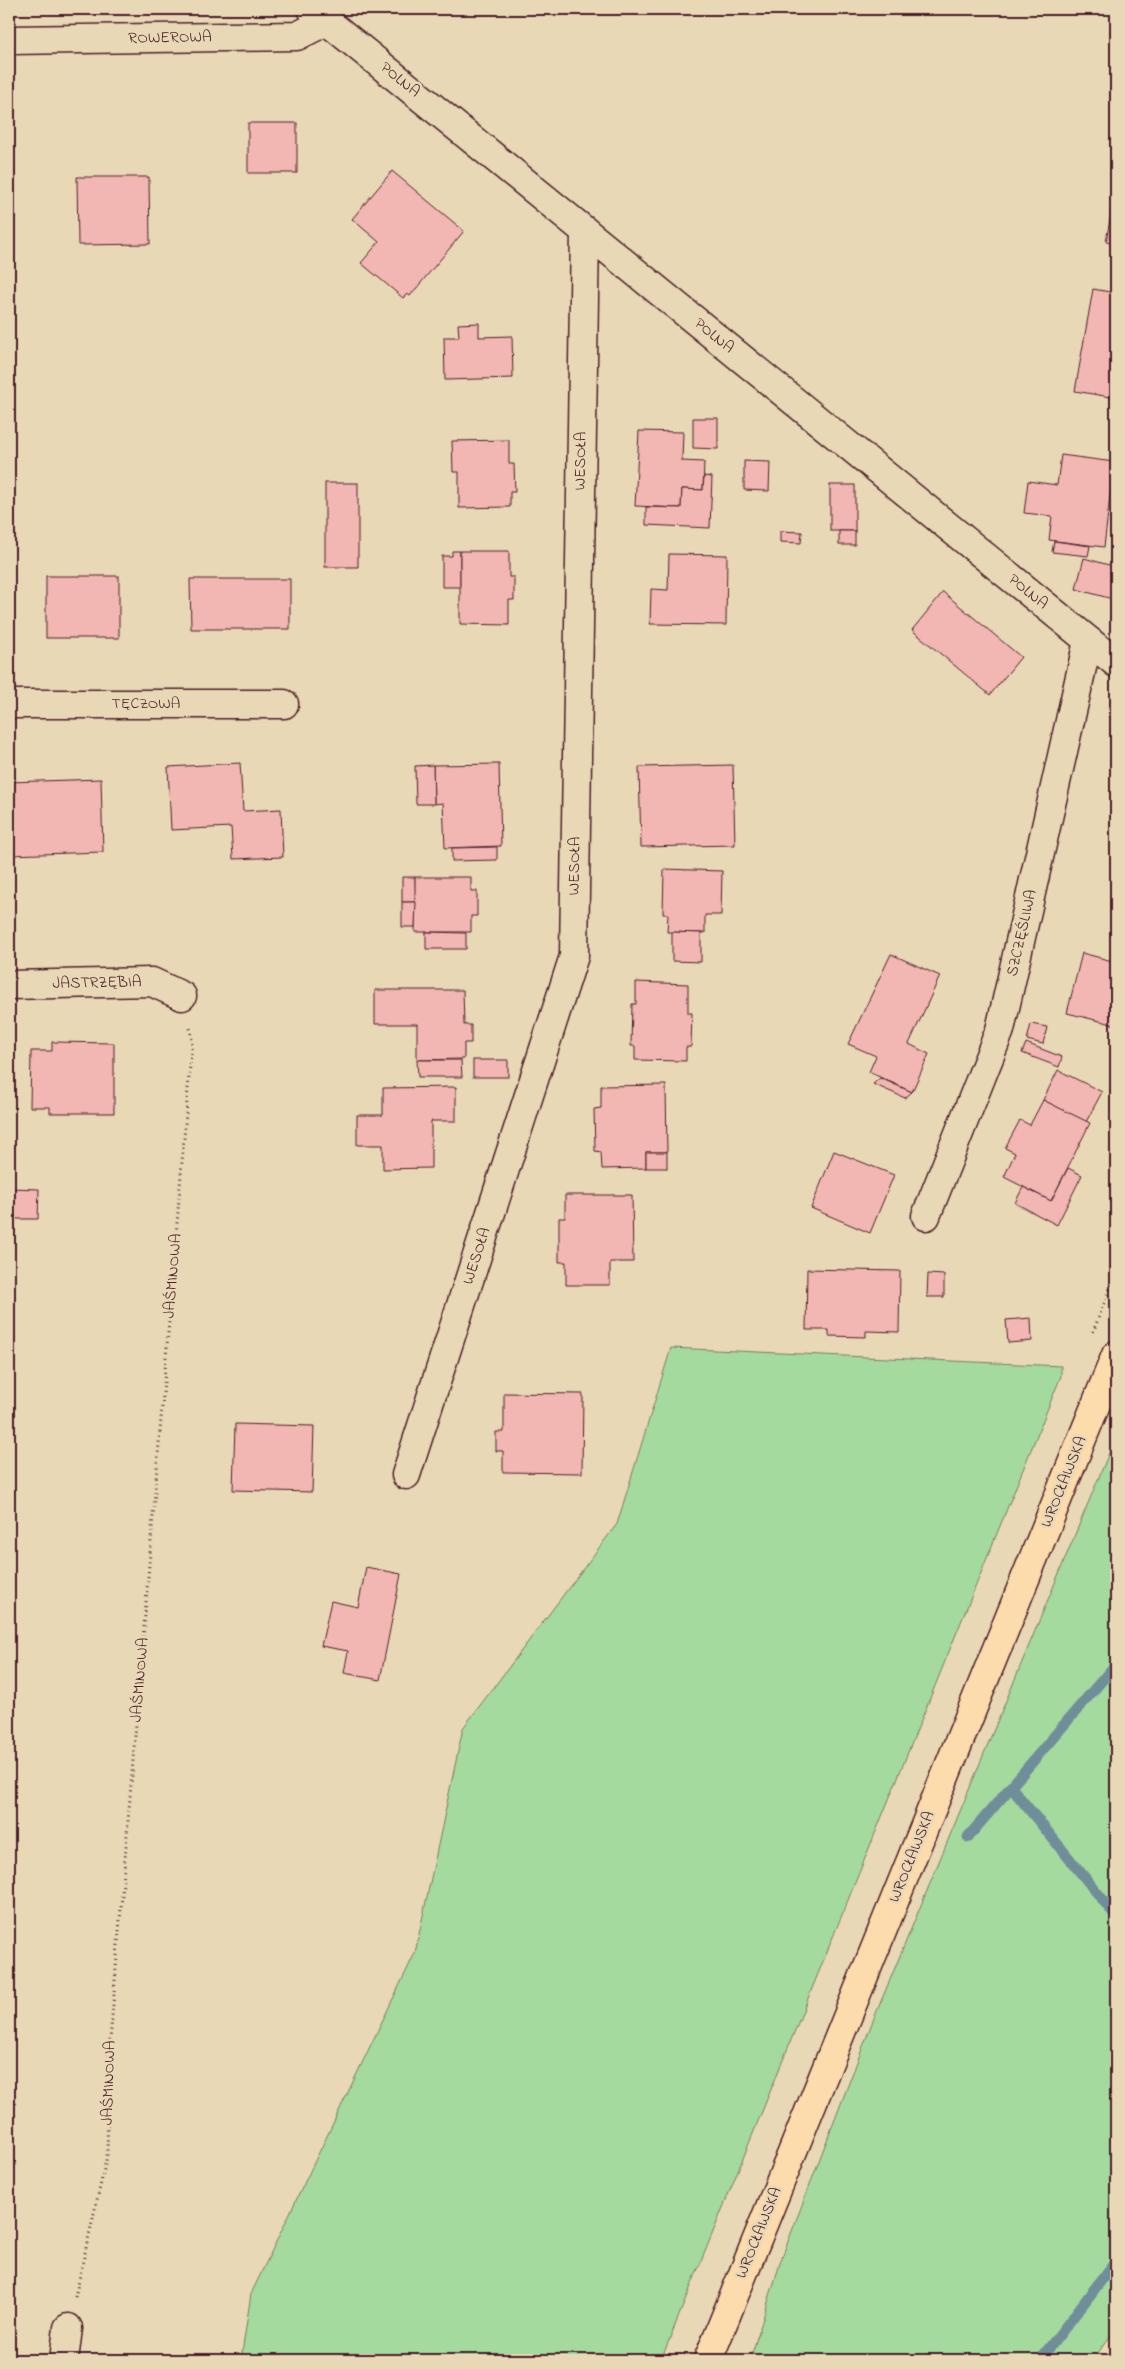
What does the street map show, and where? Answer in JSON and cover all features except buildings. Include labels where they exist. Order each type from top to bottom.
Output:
[{"type":"main road","name":"WROCŁAWSKA","points":[[708,2360],[1116,1355]]},
{"type":"street","name":"ROWEROWA","points":[[9,40],[297,36],[319,15]]},
{"type":"street","name":"POLNA","points":[[319,15],[1116,663]]},
{"type":"street","name":"WESOŁA","points":[[406,1475],[574,956],[585,231]]},
{"type":"street","name":"SZCZĘŚLIWA","points":[[926,1216],[1000,1030],[1088,641]]},
{"type":"street","name":"TĘCZOWA","points":[[9,704],[284,704]]},
{"type":"street","name":"JASTRZĘBIA","points":[[9,985],[152,982],[182,996]]},
{"type":"street","points":[[64,2360],[68,2328]]},
{"type":"path","name":"JAŚMINOWA","points":[[68,2328],[107,2156],[110,2044],[192,1040],[182,996]]},
{"type":"green space","points":[[671,1348],[1061,1366],[1061,1376],[661,2360],[241,2360],[251,2294],[415,1953],[463,1728],[617,1524]]},
{"type":"green space","points":[[1116,1436],[1116,2328],[1093,2360],[750,2360],[782,2257],[872,2023]]},
{"type":"waterway","points":[[968,1837],[1116,1664]]},
{"type":"waterway","points":[[1011,1787],[1116,1916]]},
{"type":"waterway","points":[[1040,2360],[1116,2261]]}]
